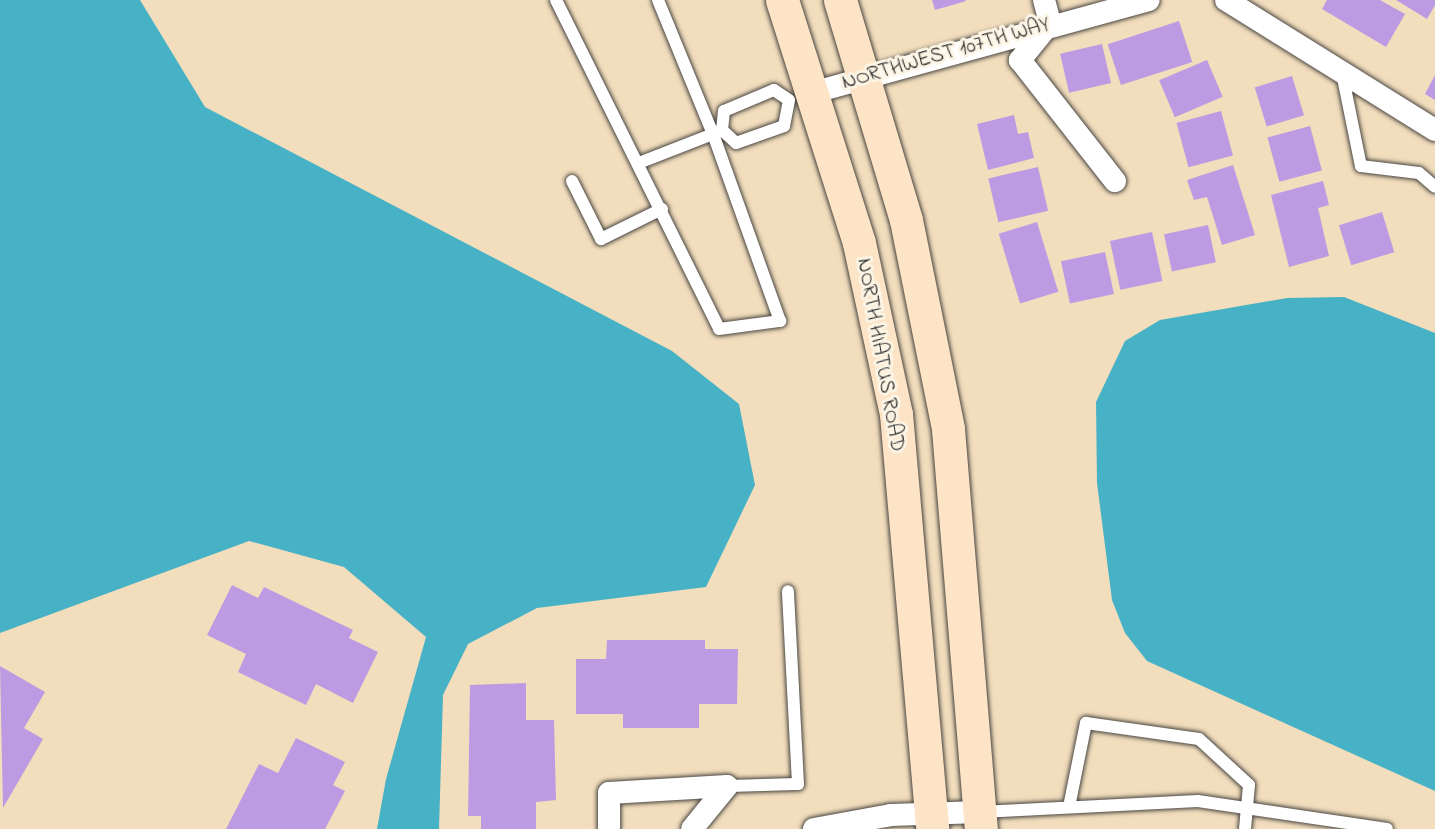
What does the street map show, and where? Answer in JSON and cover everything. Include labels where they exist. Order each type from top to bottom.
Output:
[{"type":"main road","name":"NORTH HIATUS ROAD","points":[[782,0],[802,96],[859,243],[896,414],[931,821]]},
{"type":"main road","points":[[840,0],[906,220],[948,429],[981,820]]},
{"type":"street","points":[[1044,0],[1050,23],[1020,60],[1114,181]]},
{"type":"street","name":"NORTHWEST 107TH WAY","points":[[802,96],[1050,23],[1149,0]]},
{"type":"street","points":[[1226,0],[1435,130]]},
{"type":"street","points":[[609,829],[609,793],[727,786]]},
{"type":"street","points":[[692,829],[727,786]]},
{"type":"street","points":[[814,829],[981,820]]},
{"type":"lane","points":[[556,0],[641,162],[720,330],[780,321],[718,132],[658,0]]},
{"type":"lane","points":[[1342,73],[1361,166],[1419,173],[1435,188]]},
{"type":"lane","points":[[774,90],[802,96],[784,126],[736,143],[718,132],[724,111],[774,90]]},
{"type":"lane","points":[[641,162],[718,132]]},
{"type":"lane","points":[[572,182],[601,239],[662,209]]},
{"type":"lane","points":[[727,786],[798,784],[788,591]]},
{"type":"lane","points":[[1069,807],[1086,723],[1198,739],[1249,785],[1245,829]]},
{"type":"lane","points":[[981,820],[1069,807],[1198,801],[1387,829]]},
{"type":"water","points":[[0,0],[140,0],[205,107],[672,351],[739,404],[755,485],[706,587],[537,608],[468,644],[443,695],[439,829],[377,829],[386,779],[426,637],[344,567],[249,541],[0,633]]},
{"type":"water","points":[[1344,297],[1435,333],[1435,791],[1147,661],[1125,633],[1112,600],[1097,483],[1096,402],[1125,341],[1160,320],[1287,298]]},
{"type":"building","points":[[932,0],[965,0],[966,1],[935,10]]},
{"type":"building","points":[[1327,0],[1380,0],[1405,14],[1386,47],[1322,9]]},
{"type":"building","points":[[1396,0],[1435,0],[1435,5],[1427,19]]},
{"type":"building","points":[[1179,21],[1192,62],[1121,85],[1108,44]]},
{"type":"building","points":[[1102,44],[1111,83],[1069,93],[1060,54]]},
{"type":"building","points":[[1207,60],[1223,97],[1175,117],[1159,80]]},
{"type":"building","points":[[1435,75],[1435,100],[1425,94]]},
{"type":"building","points":[[1292,76],[1304,115],[1267,127],[1255,87]]},
{"type":"building","points":[[1221,111],[1233,155],[1188,167],[1177,123]]},
{"type":"building","points":[[1014,115],[1018,134],[1028,132],[1034,158],[988,170],[977,124]]},
{"type":"building","points":[[1310,126],[1322,170],[1279,182],[1267,137]]},
{"type":"building","points":[[1233,165],[1255,235],[1222,245],[1207,197],[1194,200],[1187,180]]},
{"type":"building","points":[[1038,167],[1048,211],[998,222],[988,178]]},
{"type":"building","points":[[1323,181],[1329,205],[1318,208],[1329,256],[1289,267],[1271,195]]},
{"type":"building","points":[[1382,212],[1394,252],[1351,265],[1339,225]]},
{"type":"building","points":[[1037,222],[1058,292],[1020,304],[999,234]]},
{"type":"building","points":[[1208,225],[1216,262],[1172,272],[1164,234]]},
{"type":"building","points":[[1152,232],[1162,281],[1120,290],[1110,241]]},
{"type":"building","points":[[1105,252],[1114,294],[1070,303],[1061,261]]},
{"type":"building","points":[[232,585],[258,598],[264,587],[353,630],[349,638],[378,652],[353,703],[316,684],[306,705],[238,672],[246,654],[207,635]]},
{"type":"building","points":[[607,640],[705,640],[705,649],[738,649],[737,704],[699,704],[699,728],[623,728],[623,714],[576,714],[576,659],[606,659]]},
{"type":"building","points":[[0,666],[45,692],[24,728],[43,739],[3,808]]},
{"type":"building","points":[[526,683],[526,720],[554,720],[556,800],[536,802],[536,829],[481,829],[481,816],[468,816],[470,685]]},
{"type":"building","points":[[296,738],[345,762],[333,785],[345,791],[325,829],[226,829],[259,764],[278,773]]}]
